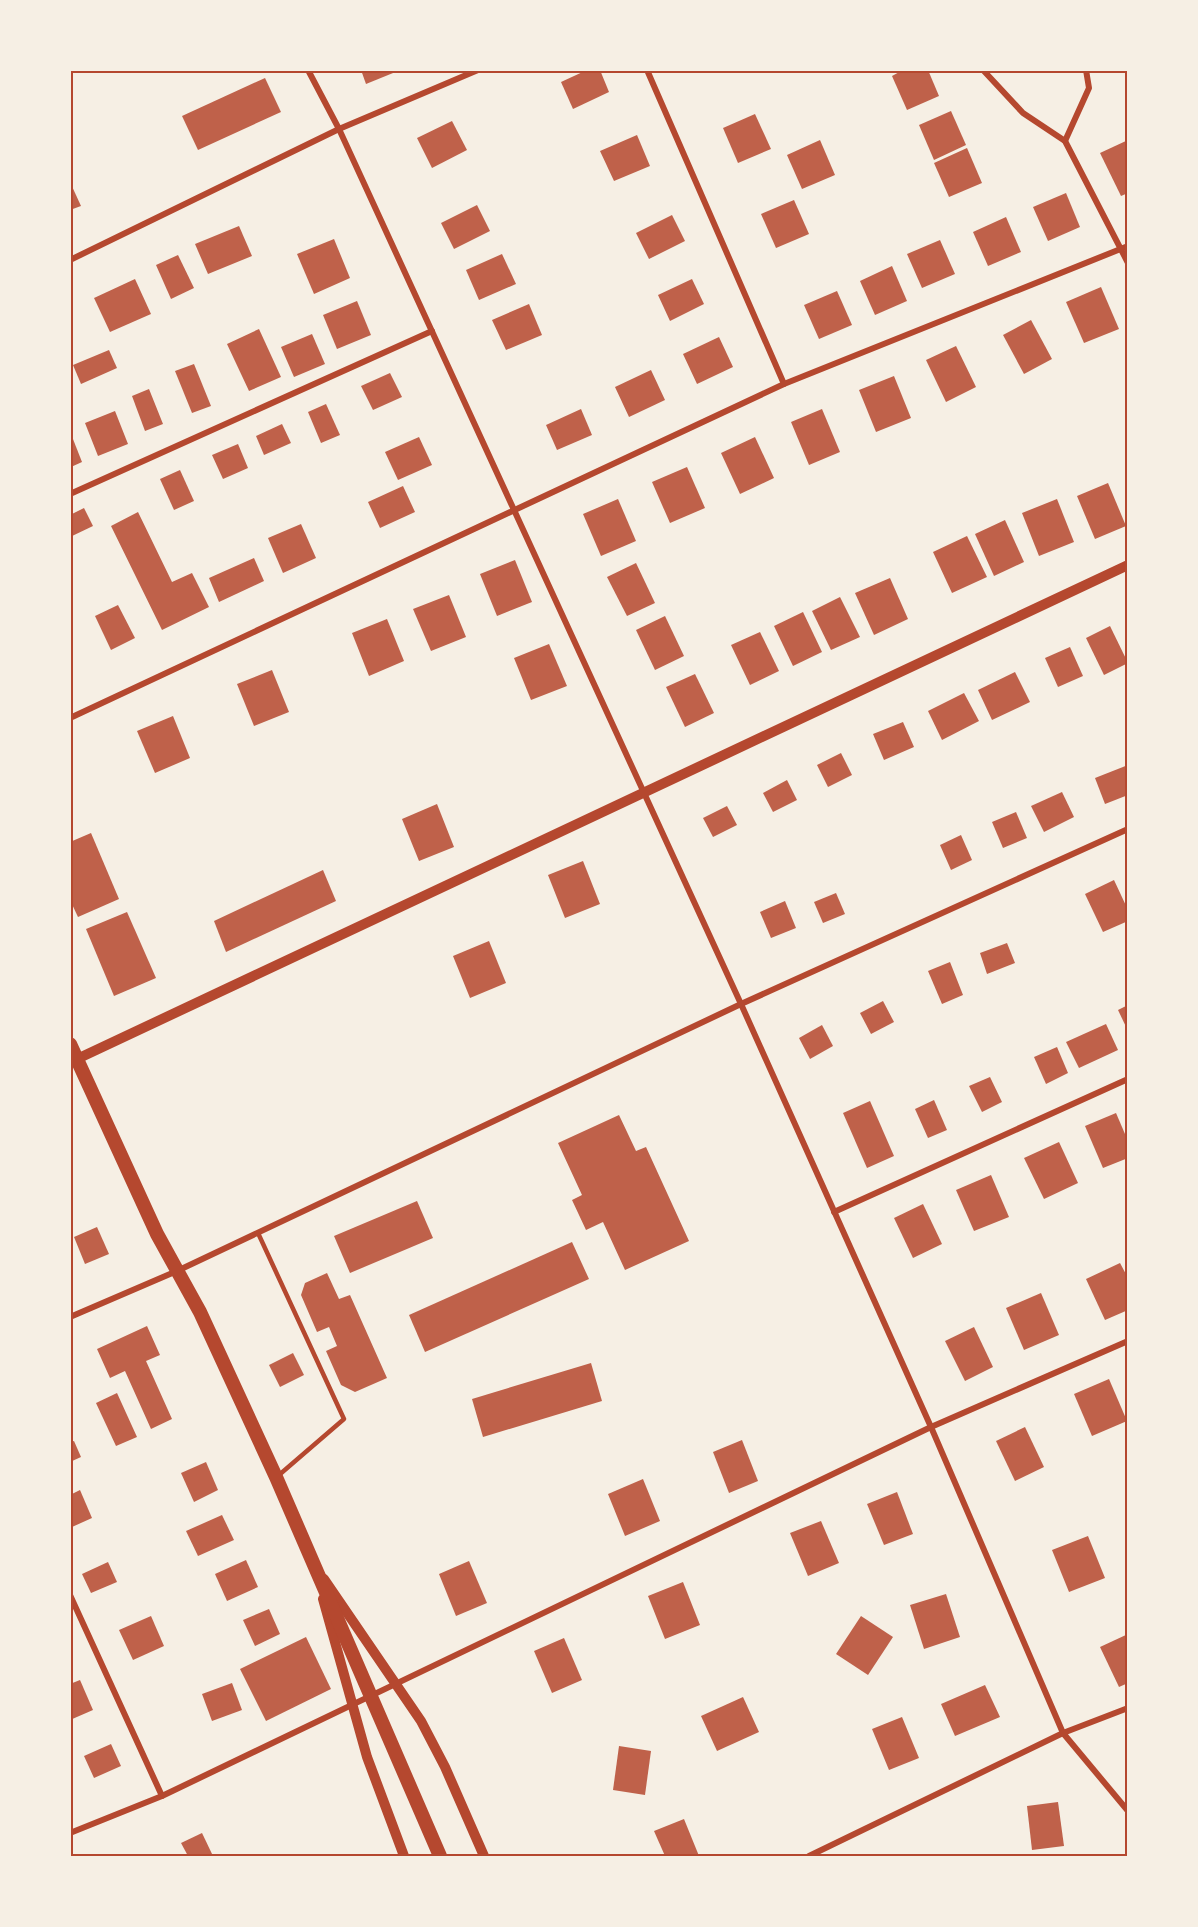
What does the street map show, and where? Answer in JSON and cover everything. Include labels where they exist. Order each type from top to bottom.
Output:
[{"type":"main road","points":[[70,1044],[74,1060],[157,1234],[200,1312],[276,1477],[441,1857]]},
{"type":"street","points":[[308,70],[339,129],[741,1004],[931,1427],[1063,1732],[1128,1812]]},
{"type":"street","points":[[70,260],[339,129],[477,70]]},
{"type":"street","points":[[646,70],[784,384]]},
{"type":"street","points":[[983,70],[1023,113],[1065,141],[1125,248],[1128,263]]},
{"type":"street","points":[[1065,141],[1089,88],[1086,70]]},
{"type":"street","points":[[70,718],[784,384],[1125,248]]},
{"type":"street","points":[[70,494],[432,331]]},
{"type":"street","points":[[74,1060],[1128,566]]},
{"type":"street","points":[[70,1317],[177,1271],[741,1004],[1128,829]]},
{"type":"street","points":[[834,1212],[1128,1079]]},
{"type":"street","points":[[70,1833],[162,1796],[931,1427],[1128,1341]]},
{"type":"street","points":[[314,1564],[397,1683],[445,1767],[484,1857]]},
{"type":"street","points":[[314,1564],[367,1757],[404,1857]]},
{"type":"street","points":[[70,1595],[162,1796]]},
{"type":"street","points":[[809,1857],[1063,1732],[1128,1708]]},
{"type":"lane","points":[[258,1233],[344,1419],[276,1477]]},
{"type":"building","points":[[361,70],[398,70],[398,71],[366,84]]},
{"type":"building","points":[[587,70],[600,70],[609,92],[573,109],[561,82]]},
{"type":"building","points":[[903,70],[928,70],[939,96],[907,110],[892,76]]},
{"type":"building","points":[[265,78],[281,112],[198,150],[182,116]]},
{"type":"building","points":[[951,111],[966,145],[934,160],[919,125]]},
{"type":"building","points":[[755,114],[771,149],[738,163],[723,128]]},
{"type":"building","points":[[452,121],[467,150],[432,168],[417,138]]},
{"type":"building","points":[[637,135],[650,166],[614,181],[600,151]]},
{"type":"building","points":[[820,140],[835,175],[802,189],[787,155]]},
{"type":"building","points":[[1128,140],[1128,193],[1121,196],[1100,153]]},
{"type":"building","points":[[967,148],[982,183],[949,197],[934,163]]},
{"type":"building","points":[[70,182],[81,206],[70,210]]},
{"type":"building","points":[[1066,193],[1080,227],[1048,241],[1033,207]]},
{"type":"building","points":[[794,200],[809,234],[776,248],[761,214]]},
{"type":"building","points":[[477,205],[490,231],[454,249],[441,223]]},
{"type":"building","points":[[672,215],[685,241],[649,259],[636,233]]},
{"type":"building","points":[[1006,217],[1021,252],[988,266],[973,232]]},
{"type":"building","points":[[239,226],[252,256],[208,274],[195,244]]},
{"type":"building","points":[[334,239],[350,278],[314,294],[297,254]]},
{"type":"building","points":[[940,240],[955,274],[922,288],[907,254]]},
{"type":"building","points":[[502,254],[516,284],[479,300],[466,270]]},
{"type":"building","points":[[178,255],[194,288],[171,299],[156,265]]},
{"type":"building","points":[[892,266],[907,301],[875,315],[860,281]]},
{"type":"building","points":[[135,279],[151,314],[110,332],[94,298]]},
{"type":"building","points":[[692,279],[704,304],[670,321],[658,295]]},
{"type":"building","points":[[1101,287],[1119,329],[1084,343],[1066,302]]},
{"type":"building","points":[[837,291],[852,325],[819,339],[804,305]]},
{"type":"building","points":[[357,301],[371,335],[337,349],[323,315]]},
{"type":"building","points":[[529,304],[542,335],[506,350],[492,320]]},
{"type":"building","points":[[1031,320],[1052,359],[1024,374],[1003,335]]},
{"type":"building","points":[[259,329],[281,377],[249,391],[227,344]]},
{"type":"building","points":[[312,334],[325,364],[294,377],[281,347]]},
{"type":"building","points":[[719,337],[733,367],[697,384],[683,354]]},
{"type":"building","points":[[956,346],[976,387],[946,402],[926,360]]},
{"type":"building","points":[[109,350],[117,368],[81,384],[73,365]]},
{"type":"building","points":[[194,364],[211,406],[192,413],[175,371]]},
{"type":"building","points":[[651,370],[665,400],[629,417],[615,387]]},
{"type":"building","points":[[390,373],[402,397],[373,410],[361,386]]},
{"type":"building","points":[[894,376],[911,418],[876,432],[859,390]]},
{"type":"building","points":[[149,389],[163,424],[145,431],[132,396]]},
{"type":"building","points":[[326,404],[340,435],[321,443],[308,412]]},
{"type":"building","points":[[581,409],[592,435],[557,450],[546,425]]},
{"type":"building","points":[[822,409],[840,452],[809,465],[791,422]]},
{"type":"building","points":[[115,411],[128,444],[98,456],[85,423]]},
{"type":"building","points":[[282,424],[291,443],[264,455],[256,436]]},
{"type":"building","points":[[71,434],[82,462],[71,467]]},
{"type":"building","points":[[419,437],[432,465],[398,480],[385,452]]},
{"type":"building","points":[[755,437],[774,478],[740,494],[721,453]]},
{"type":"building","points":[[238,444],[248,468],[223,479],[212,455]]},
{"type":"building","points":[[687,467],[705,508],[670,523],[652,482]]},
{"type":"building","points":[[180,470],[194,501],[174,510],[160,479]]},
{"type":"building","points":[[1108,483],[1126,526],[1095,539],[1077,496]]},
{"type":"building","points":[[403,486],[415,512],[380,528],[368,502]]},
{"type":"building","points":[[618,499],[636,541],[601,556],[583,514]]},
{"type":"building","points":[[1057,499],[1074,542],[1039,556],[1022,513]]},
{"type":"building","points":[[84,508],[93,526],[70,537],[70,515]]},
{"type":"building","points":[[138,512],[172,582],[192,573],[209,607],[162,630],[111,526]]},
{"type":"building","points":[[1005,520],[1024,562],[994,576],[975,534]]},
{"type":"building","points":[[301,524],[316,558],[283,573],[268,538]]},
{"type":"building","points":[[967,536],[987,577],[952,593],[933,552]]},
{"type":"building","points":[[254,558],[264,581],[219,602],[209,578]]},
{"type":"building","points":[[515,560],[532,602],[497,616],[480,574]]},
{"type":"building","points":[[636,563],[655,603],[627,616],[607,577]]},
{"type":"building","points":[[890,578],[908,619],[874,635],[855,593]]},
{"type":"building","points":[[449,595],[466,637],[431,651],[413,609]]},
{"type":"building","points":[[840,597],[860,637],[831,650],[812,611]]},
{"type":"building","points":[[118,605],[135,638],[111,650],[95,616]]},
{"type":"building","points":[[803,612],[822,652],[793,666],[774,626]]},
{"type":"building","points":[[665,616],[684,656],[655,670],[636,630]]},
{"type":"building","points":[[387,619],[404,661],[369,676],[352,633]]},
{"type":"building","points":[[1110,626],[1128,663],[1104,675],[1086,638]]},
{"type":"building","points":[[760,632],[779,671],[750,685],[731,645]]},
{"type":"building","points":[[549,644],[567,686],[531,700],[514,658]]},
{"type":"building","points":[[1070,647],[1083,676],[1058,687],[1045,658]]},
{"type":"building","points":[[272,670],[289,712],[254,726],[237,684]]},
{"type":"building","points":[[1015,672],[1030,702],[992,720],[978,690]]},
{"type":"building","points":[[695,674],[714,713],[685,727],[666,687]]},
{"type":"building","points":[[964,693],[979,721],[942,740],[928,711]]},
{"type":"building","points":[[173,716],[190,758],[155,773],[137,731]]},
{"type":"building","points":[[903,722],[914,747],[884,760],[873,734]]},
{"type":"building","points":[[841,753],[852,775],[828,787],[817,765]]},
{"type":"building","points":[[1128,765],[1128,795],[1105,804],[1095,778]]},
{"type":"building","points":[[787,780],[797,800],[773,812],[763,793]]},
{"type":"building","points":[[1062,792],[1074,817],[1044,832],[1031,806]]},
{"type":"building","points":[[437,804],[454,847],[419,861],[402,819]]},
{"type":"building","points":[[727,806],[737,825],[713,837],[703,818]]},
{"type":"building","points":[[1016,812],[1027,838],[1003,848],[992,822]]},
{"type":"building","points":[[91,833],[119,899],[78,917],[70,900],[70,842]]},
{"type":"building","points":[[961,835],[972,860],[951,870],[940,845]]},
{"type":"building","points":[[583,861],[600,904],[565,918],[548,875]]},
{"type":"building","points":[[323,870],[336,901],[226,952],[214,921]]},
{"type":"building","points":[[1114,880],[1128,910],[1128,921],[1103,932],[1085,894]]},
{"type":"building","points":[[836,893],[845,914],[823,923],[814,902]]},
{"type":"building","points":[[785,901],[796,928],[771,938],[760,912]]},
{"type":"building","points":[[127,912],[156,978],[114,996],[86,929]]},
{"type":"building","points":[[489,941],[506,983],[470,998],[453,956]]},
{"type":"building","points":[[1007,943],[1015,963],[987,974],[980,953]]},
{"type":"building","points":[[950,962],[963,995],[942,1004],[928,971]]},
{"type":"building","points":[[883,1001],[894,1022],[871,1034],[860,1013]]},
{"type":"building","points":[[1128,1005],[1128,1031],[1118,1010]]},
{"type":"building","points":[[1106,1024],[1118,1050],[1079,1068],[1066,1042]]},
{"type":"building","points":[[822,1025],[833,1046],[810,1059],[799,1038]]},
{"type":"building","points":[[1057,1047],[1068,1073],[1046,1084],[1034,1057]]},
{"type":"building","points":[[990,1077],[1002,1102],[982,1112],[969,1086]]},
{"type":"building","points":[[934,1100],[947,1130],[928,1138],[915,1109]]},
{"type":"building","points":[[870,1101],[894,1156],[867,1168],[843,1113]]},
{"type":"building","points":[[1116,1113],[1128,1141],[1128,1158],[1103,1168],[1085,1126]]},
{"type":"building","points":[[619,1115],[636,1151],[646,1147],[689,1241],[625,1270],[603,1222],[586,1230],[572,1200],[582,1195],[558,1143]]},
{"type":"building","points":[[1059,1142],[1078,1183],[1044,1199],[1024,1158]]},
{"type":"building","points":[[991,1175],[1009,1217],[974,1231],[956,1190]]},
{"type":"building","points":[[417,1201],[433,1238],[350,1273],[334,1236]]},
{"type":"building","points":[[923,1204],[942,1244],[913,1258],[894,1218]]},
{"type":"building","points":[[97,1227],[109,1254],[85,1264],[74,1237]]},
{"type":"building","points":[[572,1242],[589,1279],[425,1352],[409,1315]]},
{"type":"building","points":[[1120,1263],[1128,1278],[1128,1310],[1105,1320],[1086,1279]]},
{"type":"building","points":[[327,1273],[339,1299],[350,1295],[387,1378],[355,1392],[341,1385],[326,1351],[337,1346],[329,1327],[317,1332],[301,1295],[305,1283]]},
{"type":"building","points":[[1041,1293],[1059,1335],[1024,1350],[1006,1308]]},
{"type":"building","points":[[147,1326],[160,1355],[146,1361],[172,1419],[151,1429],[125,1371],[110,1378],[97,1349]]},
{"type":"building","points":[[974,1327],[993,1367],[965,1381],[945,1341]]},
{"type":"building","points":[[293,1353],[304,1375],[280,1387],[269,1365]]},
{"type":"building","points":[[591,1363],[602,1401],[483,1437],[472,1399]]},
{"type":"building","points":[[1109,1379],[1127,1421],[1092,1436],[1074,1394]]},
{"type":"building","points":[[117,1393],[137,1437],[116,1446],[96,1403]]},
{"type":"building","points":[[1025,1427],[1044,1467],[1015,1481],[996,1441]]},
{"type":"building","points":[[742,1440],[758,1481],[729,1493],[713,1452]]},
{"type":"building","points":[[74,1441],[81,1457],[70,1462],[70,1442]]},
{"type":"building","points":[[206,1462],[218,1490],[194,1502],[181,1473]]},
{"type":"building","points":[[643,1479],[660,1521],[625,1536],[608,1494]]},
{"type":"building","points":[[80,1490],[92,1518],[72,1527],[70,1495]]},
{"type":"building","points":[[897,1492],[913,1534],[884,1545],[867,1504]]},
{"type":"building","points":[[222,1515],[234,1540],[198,1556],[186,1531]]},
{"type":"building","points":[[821,1521],[839,1563],[808,1576],[790,1533]]},
{"type":"building","points":[[1088,1536],[1105,1578],[1069,1592],[1052,1550]]},
{"type":"building","points":[[246,1560],[258,1587],[227,1601],[215,1574]]},
{"type":"building","points":[[469,1561],[487,1603],[456,1616],[439,1574]]},
{"type":"building","points":[[108,1562],[117,1582],[91,1593],[82,1574]]},
{"type":"building","points":[[683,1582],[700,1625],[665,1639],[648,1596]]},
{"type":"building","points":[[946,1594],[960,1637],[924,1649],[910,1605]]},
{"type":"building","points":[[269,1609],[280,1634],[255,1646],[243,1620]]},
{"type":"building","points":[[151,1616],[164,1646],[133,1660],[119,1630]]},
{"type":"building","points":[[861,1616],[893,1637],[868,1675],[836,1654]]},
{"type":"building","points":[[1128,1634],[1128,1683],[1119,1687],[1100,1647]]},
{"type":"building","points":[[306,1637],[331,1689],[266,1721],[240,1669]]},
{"type":"building","points":[[564,1638],[582,1680],[552,1693],[534,1651]]},
{"type":"building","points":[[80,1680],[93,1710],[70,1720],[70,1684]]},
{"type":"building","points":[[232,1683],[242,1710],[212,1721],[202,1694]]},
{"type":"building","points":[[985,1685],[1000,1717],[955,1736],[941,1704]]},
{"type":"building","points":[[743,1697],[759,1732],[717,1751],[701,1716]]},
{"type":"building","points":[[902,1717],[919,1758],[889,1770],[872,1729]]},
{"type":"building","points":[[111,1744],[121,1766],[94,1778],[84,1756]]},
{"type":"building","points":[[619,1746],[651,1751],[645,1795],[613,1790]]},
{"type":"building","points":[[1058,1802],[1064,1846],[1032,1850],[1027,1806]]},
{"type":"building","points":[[684,1819],[699,1856],[665,1856],[654,1831]]},
{"type":"building","points":[[202,1833],[213,1856],[188,1856],[181,1843]]}]
